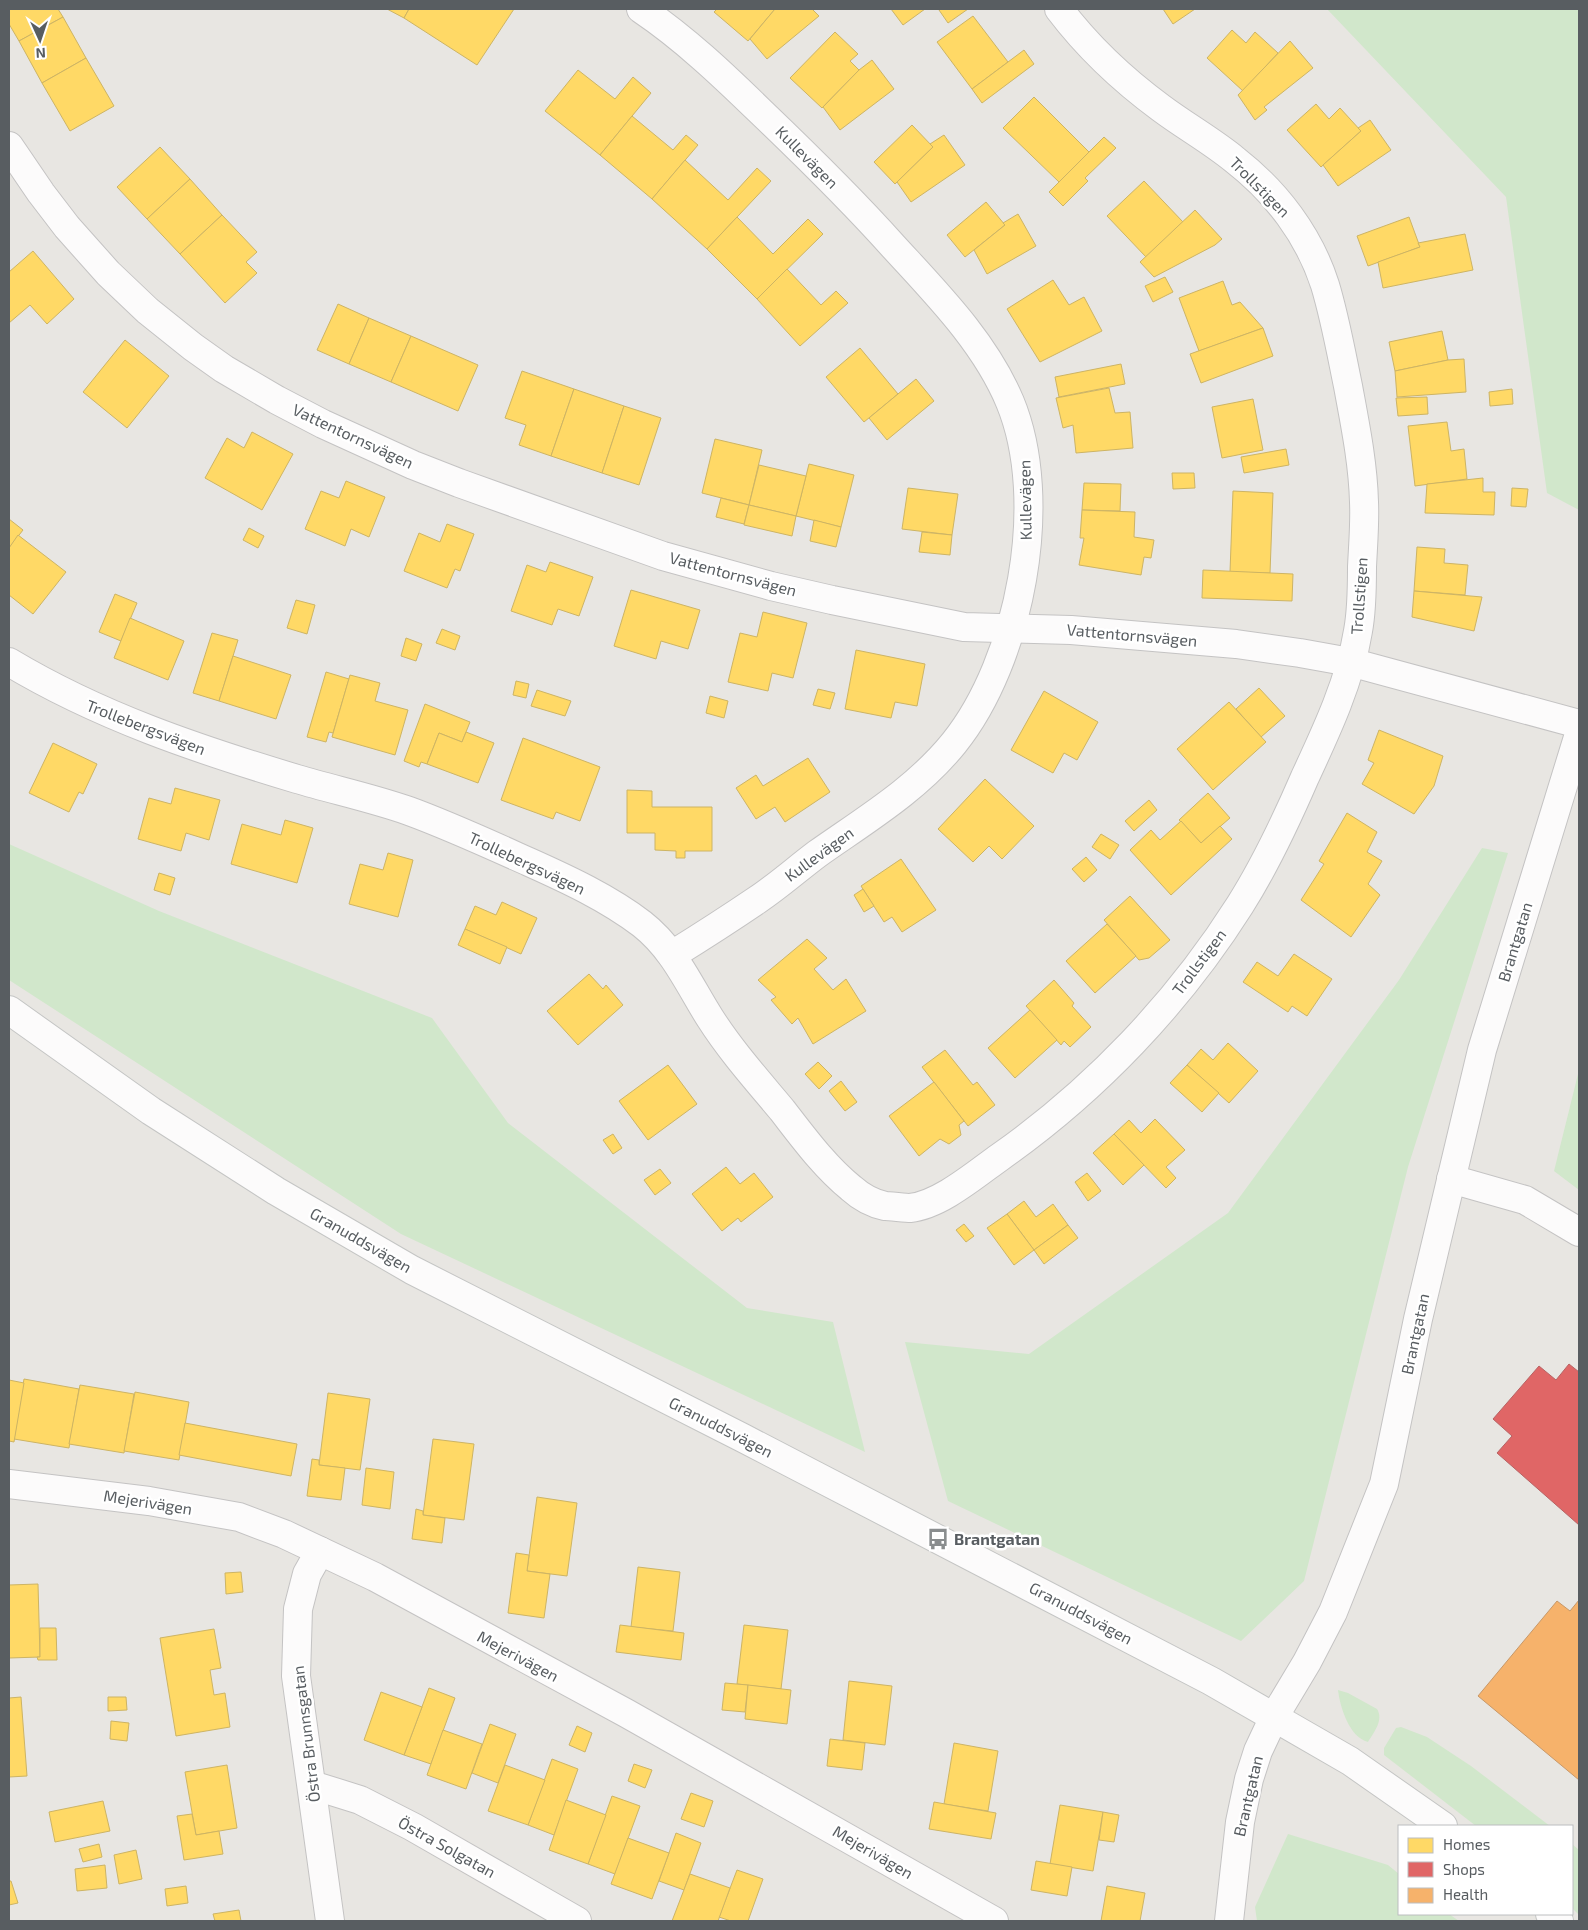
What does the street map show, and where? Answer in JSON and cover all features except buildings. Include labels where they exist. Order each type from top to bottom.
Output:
[{"type":"street","name":"Kullevägen","points":[[641,9],[665,25],[727,79],[859,208],[959,321],[991,365],[1013,411],[1023,444],[1028,479],[1027,540],[1019,595],[1010,628],[986,693],[954,743],[931,769],[905,793],[815,856],[758,899],[672,955]]},
{"type":"street","name":"Trollstigen","points":[[933,1201],[1006,1153],[1094,1080],[1148,1027],[1204,958],[1243,901],[1280,833],[1325,734],[1350,662],[1358,631],[1364,500],[1357,432],[1338,333],[1323,278],[1303,234],[1288,212],[1254,176],[1238,162],[1159,107],[1134,87],[1098,55],[1059,9]]},
{"type":"street","name":"Vattentornsvägen","points":[[9,146],[67,227],[108,273],[148,312],[193,347],[224,369],[323,424],[413,465],[459,483],[663,556],[771,586],[832,600],[964,627],[1071,630],[1236,644],[1350,662],[1579,724]]},
{"type":"street","name":"Trollebergsvägen","points":[[9,662],[40,681],[129,723],[222,756],[406,810],[477,838],[553,873],[609,902],[640,922],[657,937],[672,955],[724,1040],[814,1150],[849,1187],[867,1200],[879,1205],[913,1208],[933,1201]]},
{"type":"street","name":"Brantgatan","points":[[1229,1921],[1240,1822],[1258,1750],[1274,1717],[1307,1662],[1333,1612],[1384,1484],[1418,1319],[1482,1050],[1579,734]]},
{"type":"street","name":"Granuddsvägen","points":[[9,1010],[167,1121],[276,1190],[412,1270],[1015,1578],[1211,1681],[1350,1761],[1442,1825]]},
{"type":"street","points":[[1451,1179],[1525,1200],[1579,1232]]},
{"type":"street","name":"Mejerivägen","points":[[9,1484],[149,1501],[239,1516],[320,1551],[375,1577],[626,1713],[994,1921]]},
{"type":"street","name":"Östra Brunnsgatan","points":[[320,1551],[307,1574],[298,1609],[296,1676],[330,1921]]},
{"type":"street","name":"Östra Solgatan","points":[[312,1785],[360,1800],[413,1827],[577,1921]]},
{"type":"green space","points":[[1327,9],[1579,9],[1579,510],[1547,493],[1506,197]]},
{"type":"green space","points":[[9,844],[159,911],[432,1018],[508,1123],[747,1308],[833,1322],[865,1452],[401,1234],[9,980]]},
{"type":"green space","points":[[1482,848],[1508,853],[1408,1167],[1304,1581],[1241,1641],[948,1501],[905,1342],[1029,1354],[1228,1213],[1399,980]]},
{"type":"green space","points":[[1579,1070],[1579,1190],[1554,1171]]},
{"type":"green space","points":[[1338,1690],[1348,1693],[1377,1709],[1379,1722],[1368,1742],[1361,1739],[1351,1728],[1343,1713]]},
{"type":"green space","points":[[1401,1727],[1427,1737],[1471,1766],[1549,1825],[1475,1825],[1384,1755],[1384,1748],[1396,1728]]},
{"type":"green space","points":[[1288,1834],[1388,1865],[1398,1873],[1398,1915],[1450,1915],[1459,1921],[1257,1921],[1255,1907]]},
{"type":"green space","points":[[1573,1845],[1579,1850],[1579,1915],[1573,1909]]},
{"type":"place","name":"Brantgatan","points":[[938,1539]]}]
